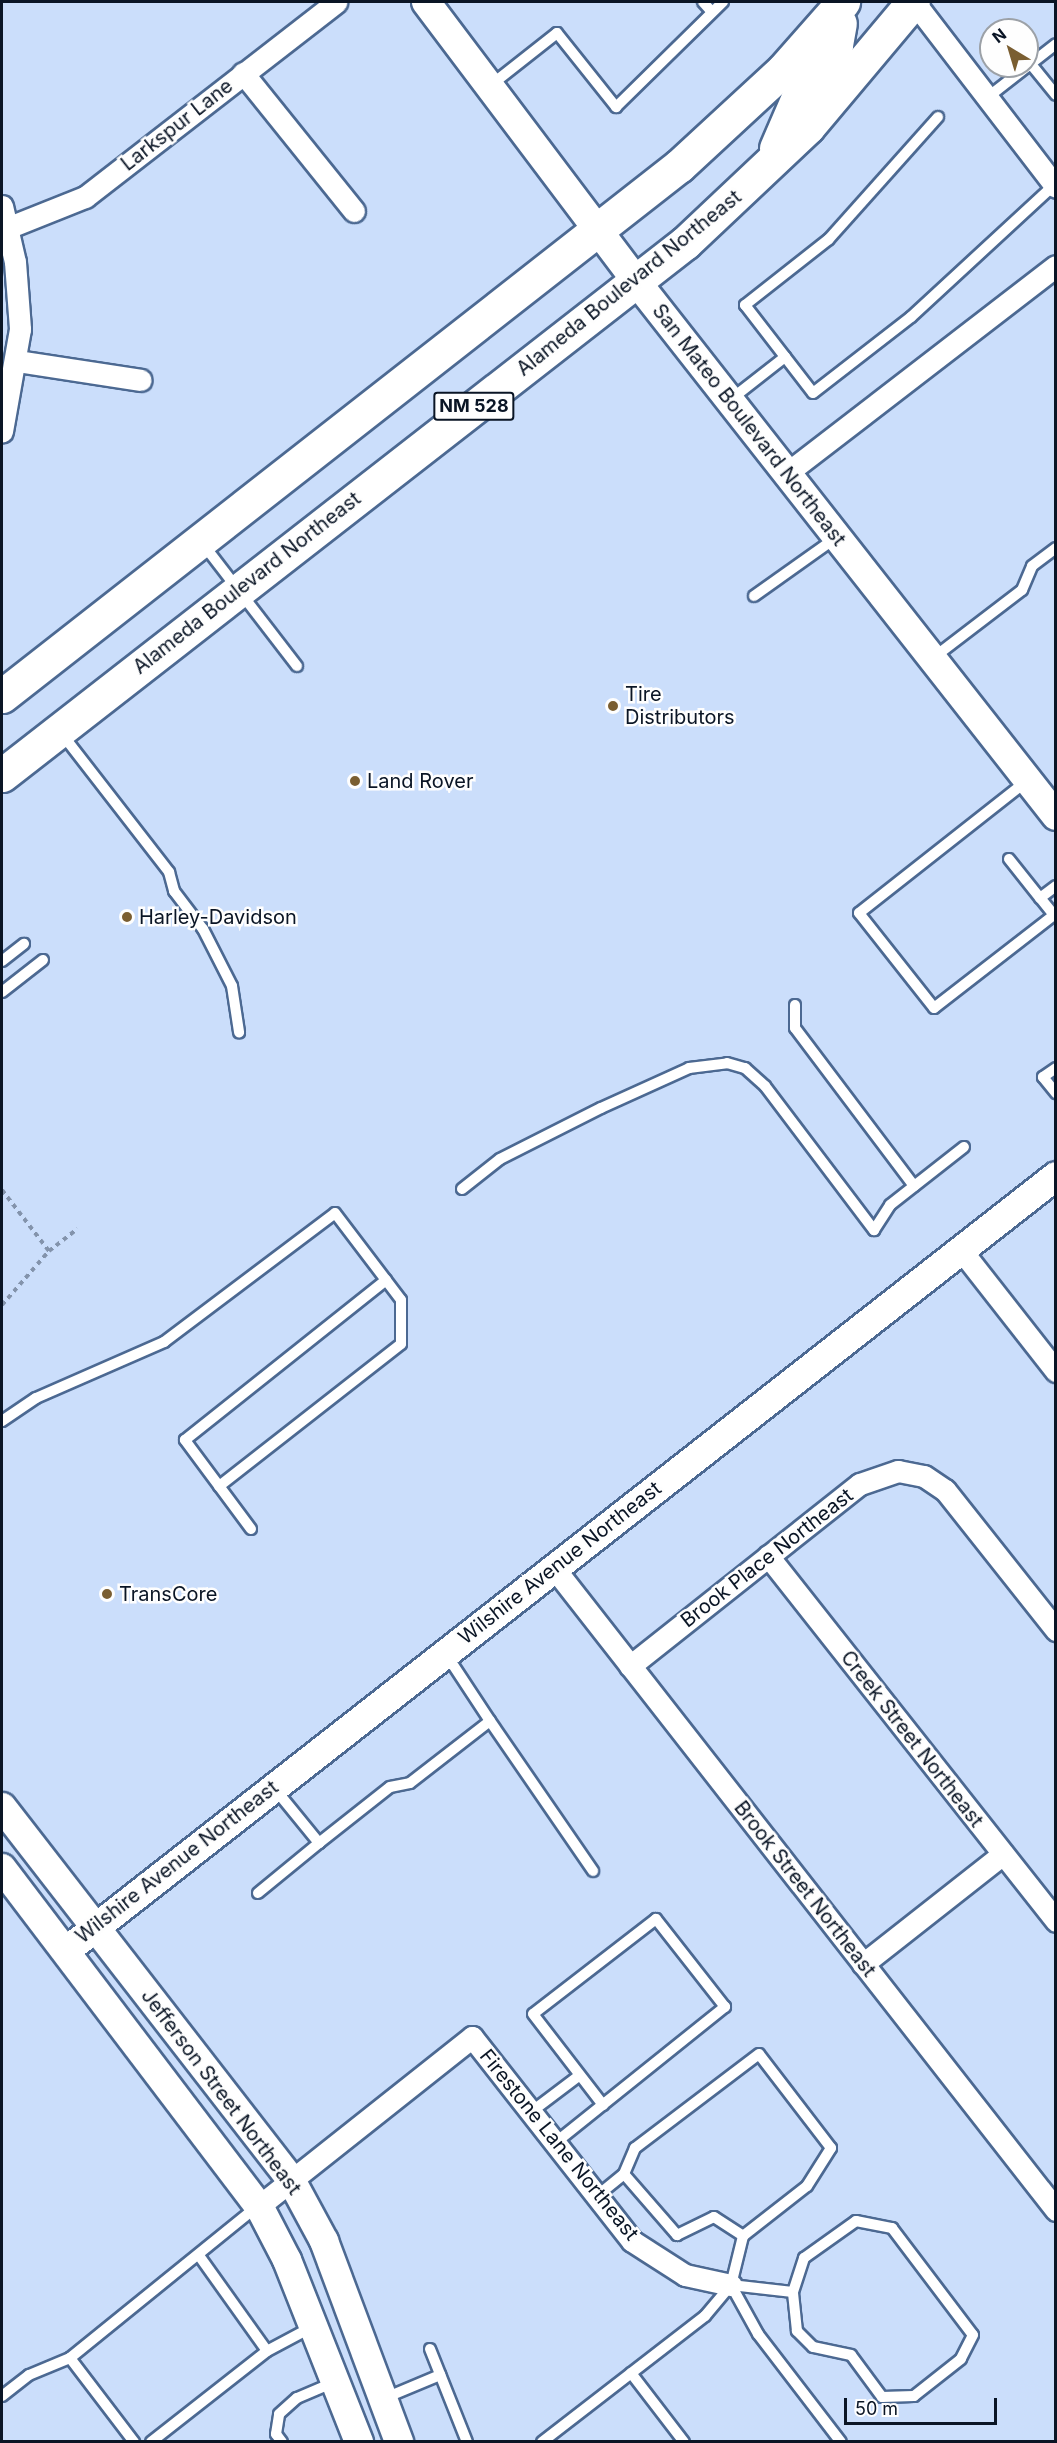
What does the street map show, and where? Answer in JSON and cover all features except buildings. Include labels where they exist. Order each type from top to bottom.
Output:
[{"type":"main road","name":"Alameda Boulevard Northeast","points":[[2,776],[237,589],[636,281],[767,169],[914,2]]},
{"type":"main road","points":[[767,169],[802,88],[840,38],[834,5]]},
{"type":"main road","name":"NM 528","points":[[2,696],[598,229],[746,107],[834,5]]},
{"type":"street","name":"Larkspur Lane","points":[[7,228],[85,196],[336,2]]},
{"type":"street","name":"San Mateo Boulevard Northeast","points":[[426,2],[636,281],[1056,816]]},
{"type":"street","points":[[914,2],[1055,186]]},
{"type":"street","points":[[243,73],[354,212]]},
{"type":"street","points":[[2,206],[19,295],[16,361],[2,431]]},
{"type":"street","points":[[787,473],[1056,266]]},
{"type":"street","points":[[16,361],[141,380]]},
{"type":"street","name":"Wilshire Avenue Northeast","points":[[66,1951],[94,1926],[272,1786],[1056,1176]]},
{"type":"street","points":[[961,1250],[1049,1348],[1056,1371]]},
{"type":"street","name":"Brook Place Northeast","points":[[630,1666],[871,1477],[912,1472],[945,1490],[1056,1630]]},
{"type":"street","name":"Creek Street Northeast","points":[[768,1556],[1056,1921]]},
{"type":"street","name":"Brook Street Northeast","points":[[554,1568],[1056,2210]]},
{"type":"street","name":"Jefferson Street Northeast","points":[[2,1807],[290,2178],[324,2241],[399,2442]]},
{"type":"street","points":[[863,1964],[1003,1854]]},
{"type":"street","name":"Jefferson Street Northeast","points":[[2,1868],[259,2206],[315,2325],[359,2442]]},
{"type":"street","name":"Firestone Lane Northeast","points":[[259,2206],[290,2178],[472,2037],[632,2241],[685,2275],[731,2286]]},
{"type":"lane","points":[[704,2],[712,12]]},
{"type":"lane","points":[[489,86],[557,33],[616,107],[723,2]]},
{"type":"lane","points":[[1039,56],[1056,44]]},
{"type":"lane","points":[[1039,74],[1056,95]]},
{"type":"lane","points":[[988,97],[1011,78]]},
{"type":"lane","points":[[938,117],[829,239],[745,305],[813,393],[911,317],[1055,186]]},
{"type":"lane","points":[[730,400],[785,357]]},
{"type":"lane","points":[[754,596],[837,537]]},
{"type":"lane","points":[[201,542],[297,666]]},
{"type":"lane","points":[[933,658],[1022,590],[1032,566],[1056,548]]},
{"type":"lane","points":[[59,731],[170,872],[174,891],[203,929],[231,986],[239,1032]]},
{"type":"lane","points":[[1009,859],[1054,915],[934,1008],[860,913],[1028,780]]},
{"type":"lane","points":[[1040,898],[1056,886]]},
{"type":"lane","points":[[2,961],[24,944]]},
{"type":"lane","points":[[2,992],[43,960]]},
{"type":"lane","points":[[795,1005],[795,1028],[914,1186]]},
{"type":"lane","points":[[462,1189],[500,1159],[601,1107],[689,1068],[727,1063],[745,1068],[765,1086],[874,1230],[890,1205],[964,1147]]},
{"type":"lane","points":[[1056,1068],[1043,1077],[1056,1093]]},
{"type":"lane","points":[[2,1421],[36,1398],[164,1342],[335,1213],[401,1300],[401,1344],[219,1486]]},
{"type":"lane","points":[[251,1529],[185,1440],[386,1280]]},
{"type":"lane","points":[[445,1652],[593,1871]]},
{"type":"lane","points":[[258,1893],[390,1787],[410,1783],[490,1721]]},
{"type":"lane","points":[[272,1786],[320,1843]]},
{"type":"lane","points":[[555,2143],[603,2105],[725,2007],[656,1919],[532,2014],[603,2105]]},
{"type":"lane","points":[[542,2442],[705,2316],[731,2286],[743,2236],[807,2186],[831,2148],[759,2055],[635,2148],[624,2174],[597,2196]]},
{"type":"lane","points":[[531,2112],[580,2075]]},
{"type":"lane","points":[[624,2174],[677,2235],[714,2217],[743,2236]]},
{"type":"lane","points":[[2,2396],[28,2375],[70,2358],[200,2257],[259,2206]]},
{"type":"lane","points":[[856,2221],[892,2228],[973,2335],[961,2359],[914,2396],[882,2397],[851,2355],[813,2346],[797,2331],[793,2292],[804,2258],[856,2221]]},
{"type":"lane","points":[[200,2257],[267,2351]]},
{"type":"lane","points":[[731,2286],[793,2292]]},
{"type":"lane","points":[[731,2286],[758,2334],[841,2442]]},
{"type":"lane","points":[[151,2442],[267,2351],[315,2325]]},
{"type":"lane","points":[[430,2349],[467,2442]]},
{"type":"lane","points":[[70,2358],[134,2442]]},
{"type":"lane","points":[[631,2373],[684,2442]]},
{"type":"lane","points":[[383,2399],[440,2375]]},
{"type":"lane","points":[[282,2442],[276,2434],[279,2414],[297,2398],[336,2382]]},
{"type":"path","points":[[2,1191],[49,1251]]},
{"type":"path","points":[[2,1305],[49,1251],[77,1229]]},
{"type":"place","name":"Tire Distributors","points":[[613,706]]},
{"type":"place","name":"Land Rover","points":[[355,781]]},
{"type":"place","name":"Harley-Davidson","points":[[127,917]]},
{"type":"place","name":"TransCore","points":[[107,1594]]}]
